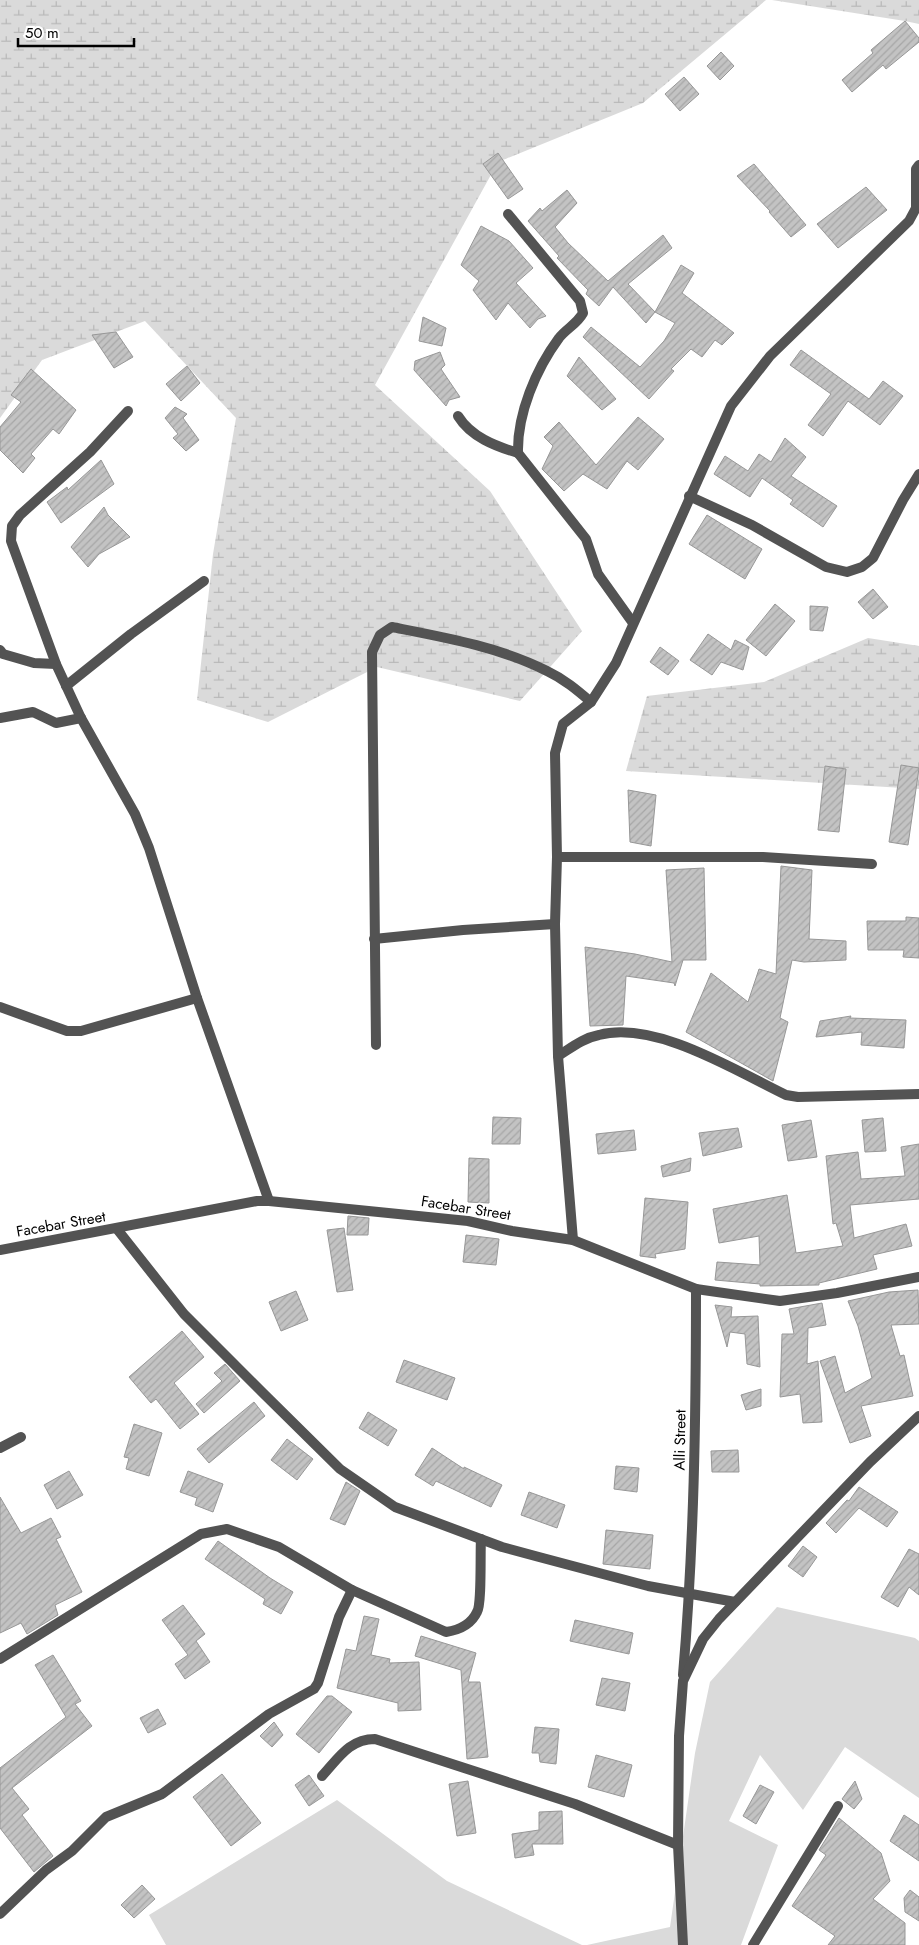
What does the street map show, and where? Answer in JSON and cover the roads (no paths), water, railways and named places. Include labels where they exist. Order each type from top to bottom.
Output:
[{"type":"street","points":[[573,1240],[558,1056],[555,924],[558,857],[555,753],[558,734],[563,724],[591,702],[616,663],[689,496],[731,406],[770,356],[910,221],[916,208],[916,169],[919,165]]},
{"type":"street","points":[[508,214],[580,302],[583,313],[578,322],[560,336],[548,354],[533,386],[518,438],[518,453]]},
{"type":"street","points":[[128,410],[90,452],[20,515],[12,526],[11,541],[56,664],[81,718],[134,814],[149,848],[197,998],[269,1201]]},
{"type":"street","points":[[458,416],[464,426],[473,433],[503,449],[518,453],[586,539],[598,574],[633,623]]},
{"type":"street","points":[[689,496],[752,525],[826,567],[847,572],[862,567],[873,558],[903,500],[919,474]]},
{"type":"street","points":[[66,686],[204,581]]},
{"type":"street","points":[[376,1045],[372,652],[380,635],[392,627],[448,638],[508,656],[546,670],[565,681],[591,702]]},
{"type":"street","points":[[0,650],[3,654],[34,663],[56,664]]},
{"type":"street","points":[[0,718],[33,712],[56,723],[81,718]]},
{"type":"street","points":[[558,857],[764,857],[872,864]]},
{"type":"street","points":[[374,939],[463,930],[555,924]]},
{"type":"street","points":[[0,1006],[67,1031],[80,1031],[197,998]]},
{"type":"street","points":[[558,1056],[584,1039],[610,1032],[652,1035],[710,1057],[786,1095],[798,1098],[919,1094]]},
{"type":"street","name":"Facebar Street","points":[[0,1250],[257,1201],[269,1201],[468,1221],[512,1231],[573,1240],[696,1289],[780,1301],[836,1293],[919,1277]]},
{"type":"street","points":[[117,1229],[184,1314],[340,1469],[395,1507],[481,1539],[539,1557],[648,1586],[690,1592],[735,1602]]},
{"type":"street","name":"Alli Street","points":[[683,1945],[678,1845],[679,1736],[690,1592],[696,1446],[696,1289]]},
{"type":"street","points":[[683,1681],[703,1639],[735,1602],[870,1462],[919,1416]]},
{"type":"street","points":[[0,1448],[21,1437]]},
{"type":"street","points":[[0,1659],[200,1534],[227,1529],[279,1547],[352,1590],[446,1632],[460,1630],[479,1611],[481,1539]]},
{"type":"street","points":[[0,1914],[46,1870],[72,1851],[106,1817],[162,1794],[274,1710],[309,1694],[318,1683],[339,1617],[352,1590]]},
{"type":"street","points":[[322,1776],[351,1745],[361,1739],[375,1739],[575,1804],[678,1845]]},
{"type":"street","points":[[753,1945],[838,1806]]}]
